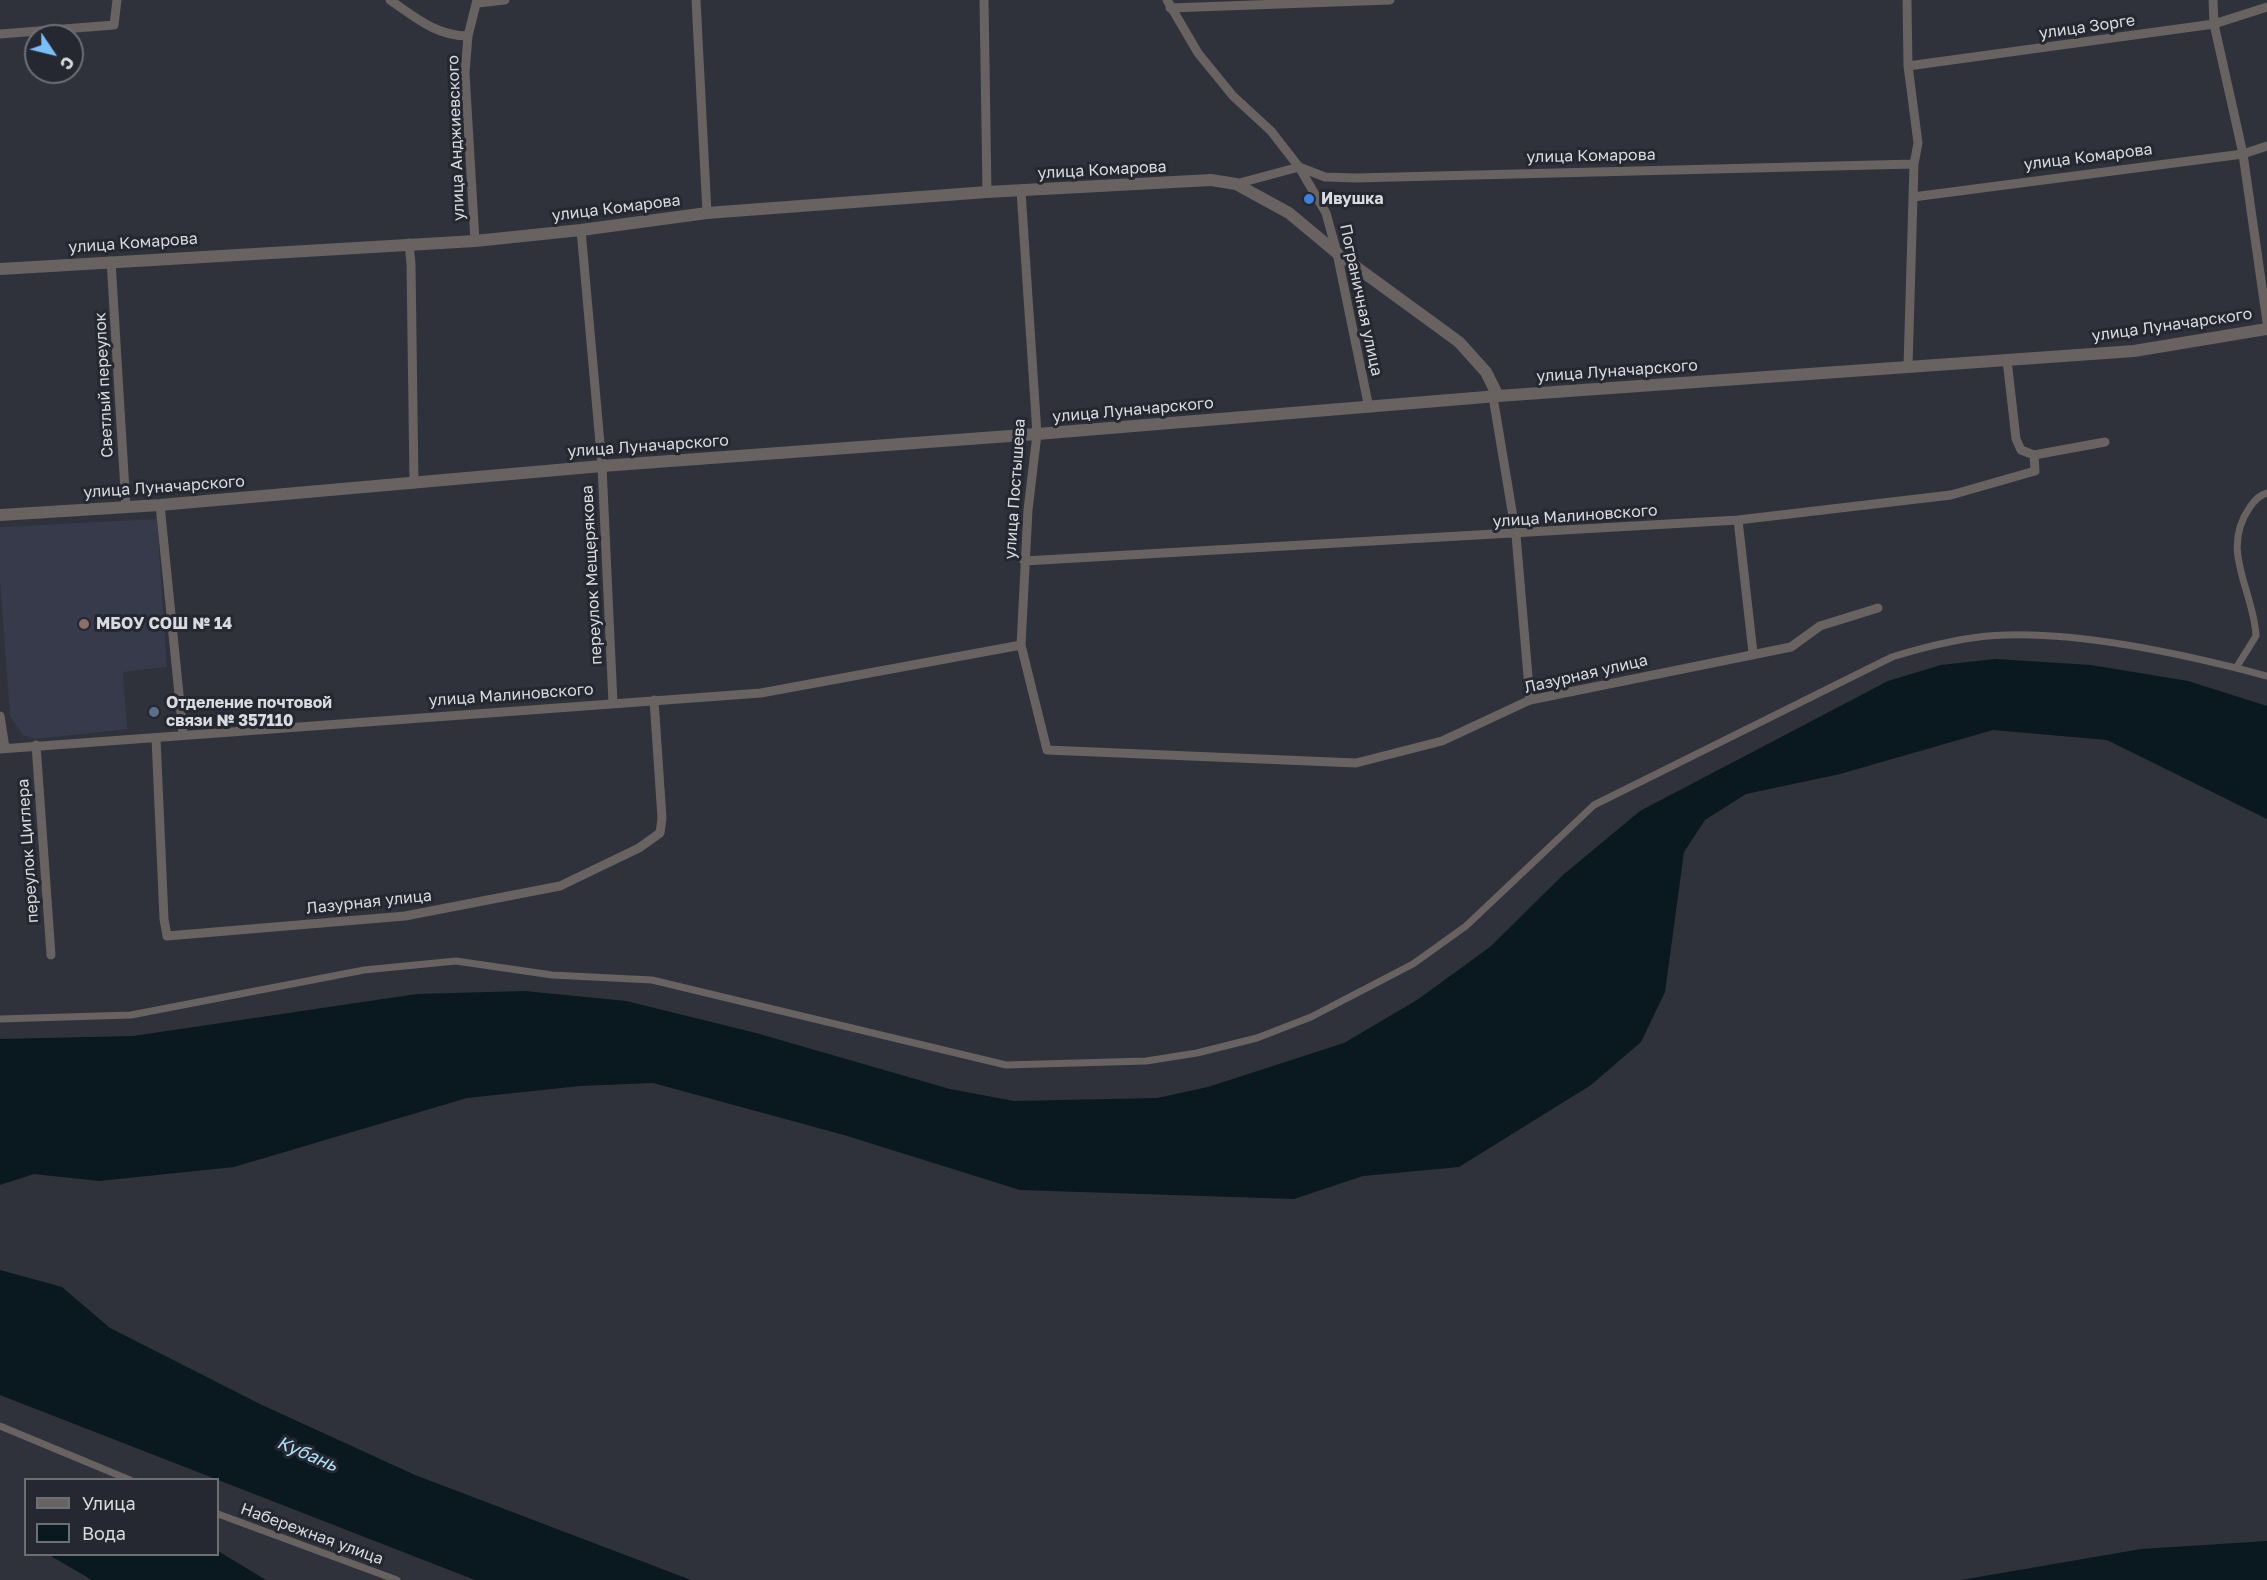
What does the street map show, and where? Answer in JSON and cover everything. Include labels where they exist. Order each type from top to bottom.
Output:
[{"type":"street","points":[[0,34],[114,25],[117,0]]},
{"type":"street","points":[[390,0],[431,28],[451,36],[468,36]]},
{"type":"street","points":[[478,1],[505,0]]},
{"type":"street","points":[[696,0],[707,213]]},
{"type":"street","points":[[984,0],[987,192]]},
{"type":"street","points":[[1168,4],[1390,0]]},
{"type":"street","points":[[1907,0],[1908,66],[1918,143],[1914,164],[1908,366]]},
{"type":"street","points":[[2213,0],[2214,24],[2242,154],[2267,322]]},
{"type":"street","name":"улица Анджиевского","points":[[475,241],[465,73],[468,36],[478,1]]},
{"type":"street","name":"Пограничная улица","points":[[1168,4],[1198,53],[1233,96],[1271,131],[1299,167],[1326,213],[1337,253],[1369,408]]},
{"type":"street","name":"улица Зорге","points":[[1908,66],[2214,24],[2267,7]]},
{"type":"street","name":"улица Комарова","points":[[1913,196],[2242,154],[2267,146]]},
{"type":"street","name":"улица Комарова","points":[[1236,184],[1299,167],[1325,177],[1356,178],[1914,164]]},
{"type":"street","name":"улица Комарова","points":[[0,268],[475,241],[707,213],[987,192],[1211,180],[1236,184],[1289,213],[1337,253],[1459,342],[1486,372],[1496,396]]},
{"type":"street","name":"улица Постышева","points":[[1021,191],[1037,434],[1024,561],[1022,645],[1047,750]]},
{"type":"street","name":"переулок Мещерякова","points":[[581,230],[602,466],[613,703]]},
{"type":"street","points":[[409,243],[414,484]]},
{"type":"street","name":"Светлый переулок","points":[[111,261],[126,507]]},
{"type":"street","name":"улица Луначарского","points":[[0,515],[160,505],[602,466],[1037,434],[1496,396],[2134,351],[2267,329]]},
{"type":"street","points":[[2007,360],[2016,439],[2021,450],[2034,455],[2105,442]]},
{"type":"street","points":[[1496,396],[1516,535],[1530,700]]},
{"type":"street","name":"улица Малиновского","points":[[1024,561],[1516,535],[1738,520],[1951,495],[2035,471],[2034,455]]},
{"type":"street","points":[[2236,668],[2256,636],[2236,550],[2239,527],[2255,500],[2267,493]]},
{"type":"street","points":[[160,505],[183,734]]},
{"type":"street","points":[[1738,520],[1754,653]]},
{"type":"street","name":"Лазурная улица","points":[[1047,750],[1356,763],[1442,741],[1530,700],[1791,647],[1820,626],[1878,608]]},
{"type":"street","points":[[0,1019],[130,1015],[364,970],[456,961],[552,975],[652,980],[1006,1065],[1146,1061],[1197,1053],[1257,1038],[1311,1017],[1368,989],[1413,964],[1466,926],[1594,805],[1892,657],[1927,646],[1974,637],[2021,635],[2074,638],[2236,668],[2267,676]]},
{"type":"street","name":"улица Малиновского","points":[[2,749],[761,693],[1022,645]]},
{"type":"street","name":"Лазурная улица","points":[[156,738],[164,919],[167,936],[405,916],[560,886],[639,848],[660,833],[662,818],[654,700]]},
{"type":"street","points":[[0,716],[2,749]]},
{"type":"street","name":"переулок Циглера","points":[[36,746],[51,955]]},
{"type":"street","points":[[0,1426],[128,1478]]},
{"type":"street","name":"Набережная улица","points":[[219,1514],[397,1580]]},
{"type":"shaded area","name":"МБОУ СОШ № 14","points":[[157,519],[167,667],[123,672],[127,729],[35,739],[23,735],[10,716],[0,581],[0,527]]},
{"type":"water","points":[[1995,659],[2091,665],[2188,681],[2267,706],[2267,819],[2107,740],[1993,730],[1840,774],[1746,794],[1705,820],[1684,852],[1665,992],[1641,1042],[1591,1085],[1459,1167],[1363,1176],[1294,1199],[1020,1190],[844,1135],[653,1083],[580,1086],[467,1098],[234,1167],[99,1181],[34,1174],[0,1185],[0,1039],[133,1036],[417,994],[525,991],[626,1001],[756,1033],[950,1089],[1014,1101],[1157,1098],[1208,1087],[1344,1043],[1417,1000],[1490,947],[1563,875],[1640,811],[1888,681],[1941,665]]},
{"type":"water","name":"Кубань","points":[[0,1270],[62,1287],[110,1328],[262,1405],[415,1475],[691,1580],[475,1580],[219,1480],[219,1478],[213,1478],[0,1395]]},
{"type":"water","points":[[2267,1541],[2267,1580],[1961,1580],[2141,1549]]},
{"type":"water","points":[[219,1552],[266,1580],[92,1580],[51,1556],[219,1556]]},
{"type":"place","name":"Ивушка","points":[[1309,199]]},
{"type":"place","name":"МБОУ СОШ № 14","points":[[84,624]]},
{"type":"place","name":"Отделение почтовой связи № 357110","points":[[154,712]]}]
